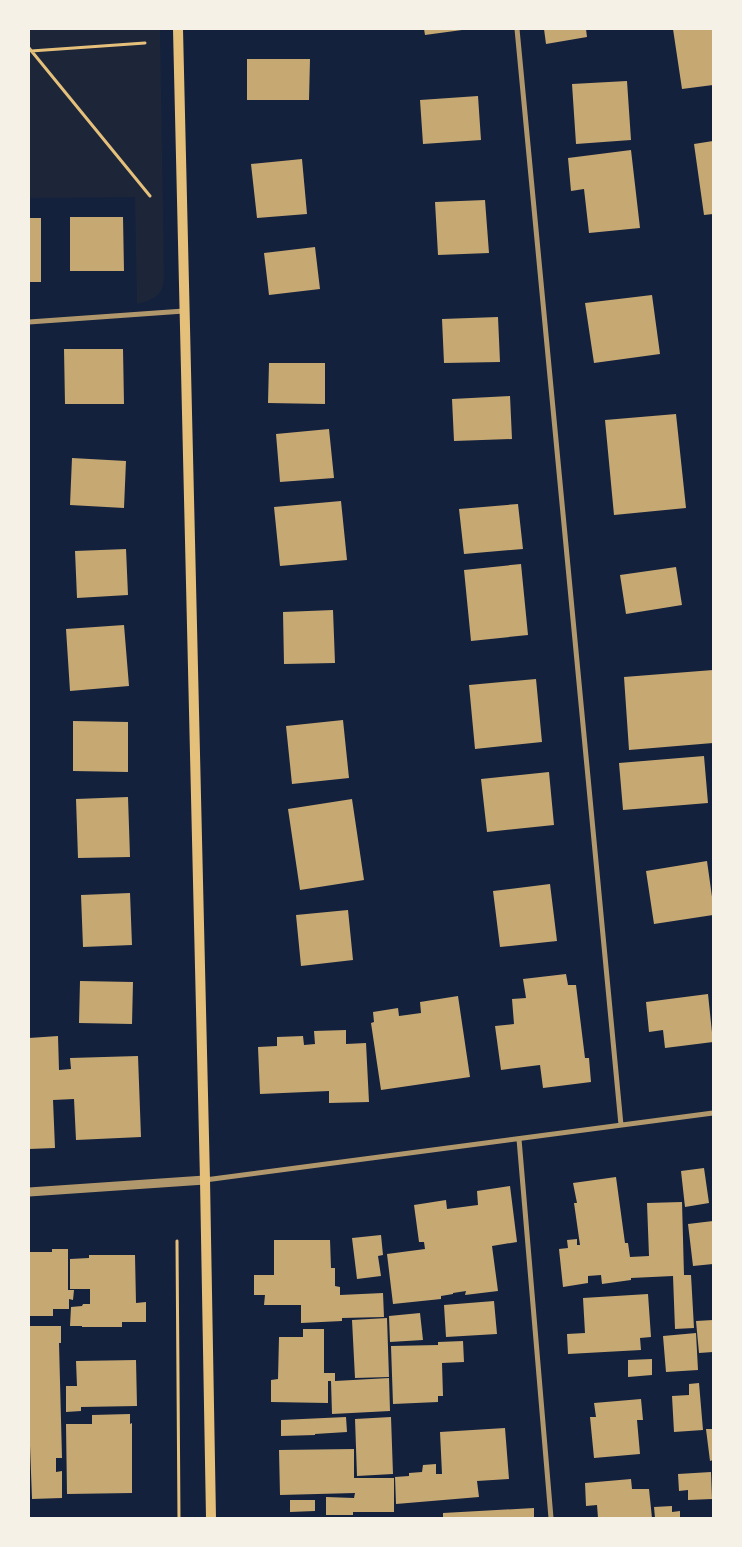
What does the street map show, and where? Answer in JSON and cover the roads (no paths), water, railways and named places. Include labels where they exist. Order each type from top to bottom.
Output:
[{"type":"main road","points":[[178,29],[211,1518]]},
{"type":"street","points":[[517,29],[621,1125]]},
{"type":"street","points":[[29,322],[184,311]]},
{"type":"street","points":[[29,1192],[205,1180],[713,1113]]},
{"type":"street","points":[[519,1139],[550,1518]]}]
